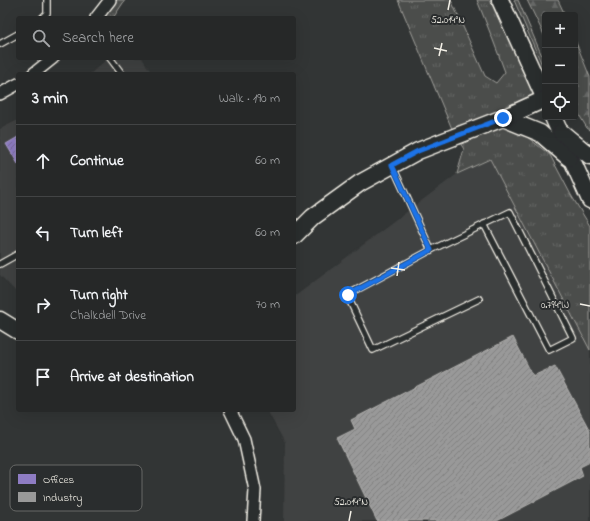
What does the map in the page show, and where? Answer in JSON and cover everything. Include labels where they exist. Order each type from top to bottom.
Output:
[{"type":"street","points":[[98,16],[110,0]]},
{"type":"street","points":[[500,0],[542,92]]},
{"type":"street","points":[[36,72],[50,60]]},
{"type":"street","points":[[0,94],[16,85]]},
{"type":"street","points":[[296,234],[314,217],[360,183],[392,165],[418,151],[503,118],[542,100]]},
{"type":"street","points":[[503,118],[540,133],[572,160]]},
{"type":"street","points":[[556,123],[572,160],[588,191]]},
{"type":"street","points":[[556,123],[590,156]]},
{"type":"street","points":[[0,320],[16,330]]},
{"type":"street","points":[[231,412],[244,439],[254,490],[253,521]]},
{"type":"lane","points":[[44,16],[47,13],[47,0]]},
{"type":"lane","points":[[0,44],[16,35]]},
{"type":"lane","points":[[112,60],[120,72]]},
{"type":"lane","points":[[392,165],[431,250]]},
{"type":"lane","points":[[479,299],[373,350],[348,295],[431,250],[484,224],[510,212],[573,338],[549,350],[484,224]]},
{"type":"lane","points":[[0,264],[16,255]]},
{"type":"shaded area","points":[[106,60],[143,60],[151,72],[92,72]]},
{"type":"shaded area","points":[[16,121],[16,292],[0,275],[0,129]]},
{"type":"shaded area","points":[[490,159],[590,350],[590,521],[284,521],[285,443],[268,412],[296,412],[296,295],[457,174]]},
{"type":"green space","points":[[110,0],[125,0],[114,16],[98,16]]},
{"type":"green space","points":[[398,0],[451,0],[485,76],[496,83],[505,72],[477,0],[500,0],[542,92],[542,100],[503,118],[550,155],[571,195],[590,226],[590,350],[490,159],[457,174],[464,149],[455,136]]},
{"type":"green space","points":[[514,0],[518,0],[542,56],[542,65]]},
{"type":"green space","points":[[527,0],[558,0],[564,12],[542,12],[542,31]]},
{"type":"green space","points":[[578,47],[590,77],[590,130],[587,128],[578,113]]},
{"type":"building: Offices","points":[[16,138],[16,161],[6,144]]},
{"type":"building: Industry","points":[[513,337],[533,376],[555,366],[590,431],[590,462],[580,467],[583,476],[497,521],[377,521],[337,438],[355,429],[351,420]]},
{"type":"route","points":[[348,295],[431,250],[392,165],[418,151],[503,118]]}]
